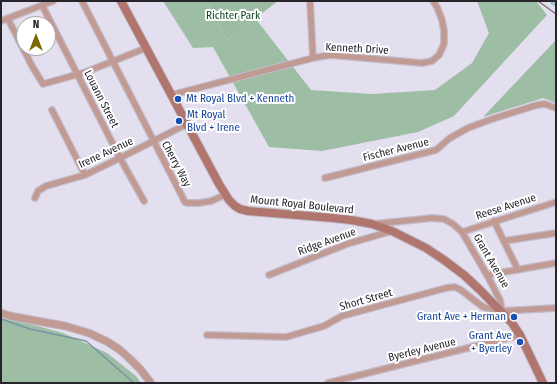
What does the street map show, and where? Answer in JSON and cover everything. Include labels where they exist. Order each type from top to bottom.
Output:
[{"type":"main road","name":"Mount Royal Boulevard","points":[[121,1],[225,195],[235,206],[248,211],[351,220],[372,224],[392,231],[420,244],[444,260],[475,285],[502,311]]},
{"type":"main road","name":"Grant Avenue","points":[[502,311],[520,335],[543,383]]},
{"type":"street","points":[[1,21],[53,1]]},
{"type":"street","points":[[82,1],[153,141]]},
{"type":"street","points":[[310,1],[313,58]]},
{"type":"street","name":"Kenneth Drive","points":[[171,95],[313,58],[330,55],[422,63],[432,61],[439,55],[444,44],[442,20],[433,1]]},
{"type":"street","name":"Louann Street","points":[[42,5],[120,158],[144,201]]},
{"type":"street","points":[[8,19],[43,84],[86,72],[146,48]]},
{"type":"street","name":"Fischer Avenue","points":[[325,178],[436,150],[450,138],[468,128],[537,105],[545,104],[556,108]]},
{"type":"street","points":[[52,110],[85,175]]},
{"type":"street","name":"Irene Avenue","points":[[35,198],[38,191],[46,186],[85,175],[187,124]]},
{"type":"street","name":"Cherry Way","points":[[153,141],[185,202],[199,203],[211,201],[225,195]]},
{"type":"street","name":"Reese Avenue","points":[[462,232],[556,202]]},
{"type":"street","name":"Grant Avenue","points":[[372,224],[432,218],[444,219],[453,224],[462,232],[487,275],[500,300],[502,311]]},
{"type":"street","points":[[494,221],[518,270]]},
{"type":"street","name":"Ridge Avenue","points":[[269,275],[347,244],[392,231]]},
{"type":"street","points":[[504,241],[556,233]]},
{"type":"street","points":[[487,275],[556,264]]},
{"type":"street","name":"Short Street","points":[[207,335],[286,337],[324,326],[342,316],[446,288],[455,287],[484,307],[502,311],[556,308]]},
{"type":"street","points":[[1,313],[65,326],[89,333],[108,342],[120,350],[140,369],[151,383]]},
{"type":"street","name":"Byerley Avenue","points":[[328,383],[520,335]]},
{"type":"green space","points":[[163,1],[206,1],[227,40],[255,18],[311,90],[372,94],[435,90],[472,63],[489,33],[477,1],[536,1],[547,15],[454,116],[418,132],[322,151],[269,147],[213,47],[193,48]]},
{"type":"green space","name":"Richter Park","points":[[206,1],[278,1],[227,40]]},
{"type":"green space","points":[[556,40],[556,103],[543,98],[483,117]]},
{"type":"green space","points":[[1,316],[63,333],[107,353],[136,376],[141,383],[1,383]]},
{"type":"waterway","points":[[1,319],[30,329],[86,341],[134,383]]},
{"type":"railway","points":[[538,1],[556,14]]},
{"type":"place","name":"Mt Royal Blvd + Kenneth","points":[[178,99]]},
{"type":"place","name":"Mt Royal Blvd + Irene","points":[[179,121]]},
{"type":"place","name":"Grant Ave + Herman","points":[[514,317]]},
{"type":"place","name":"Grant Ave + Byerley","points":[[520,342]]}]
